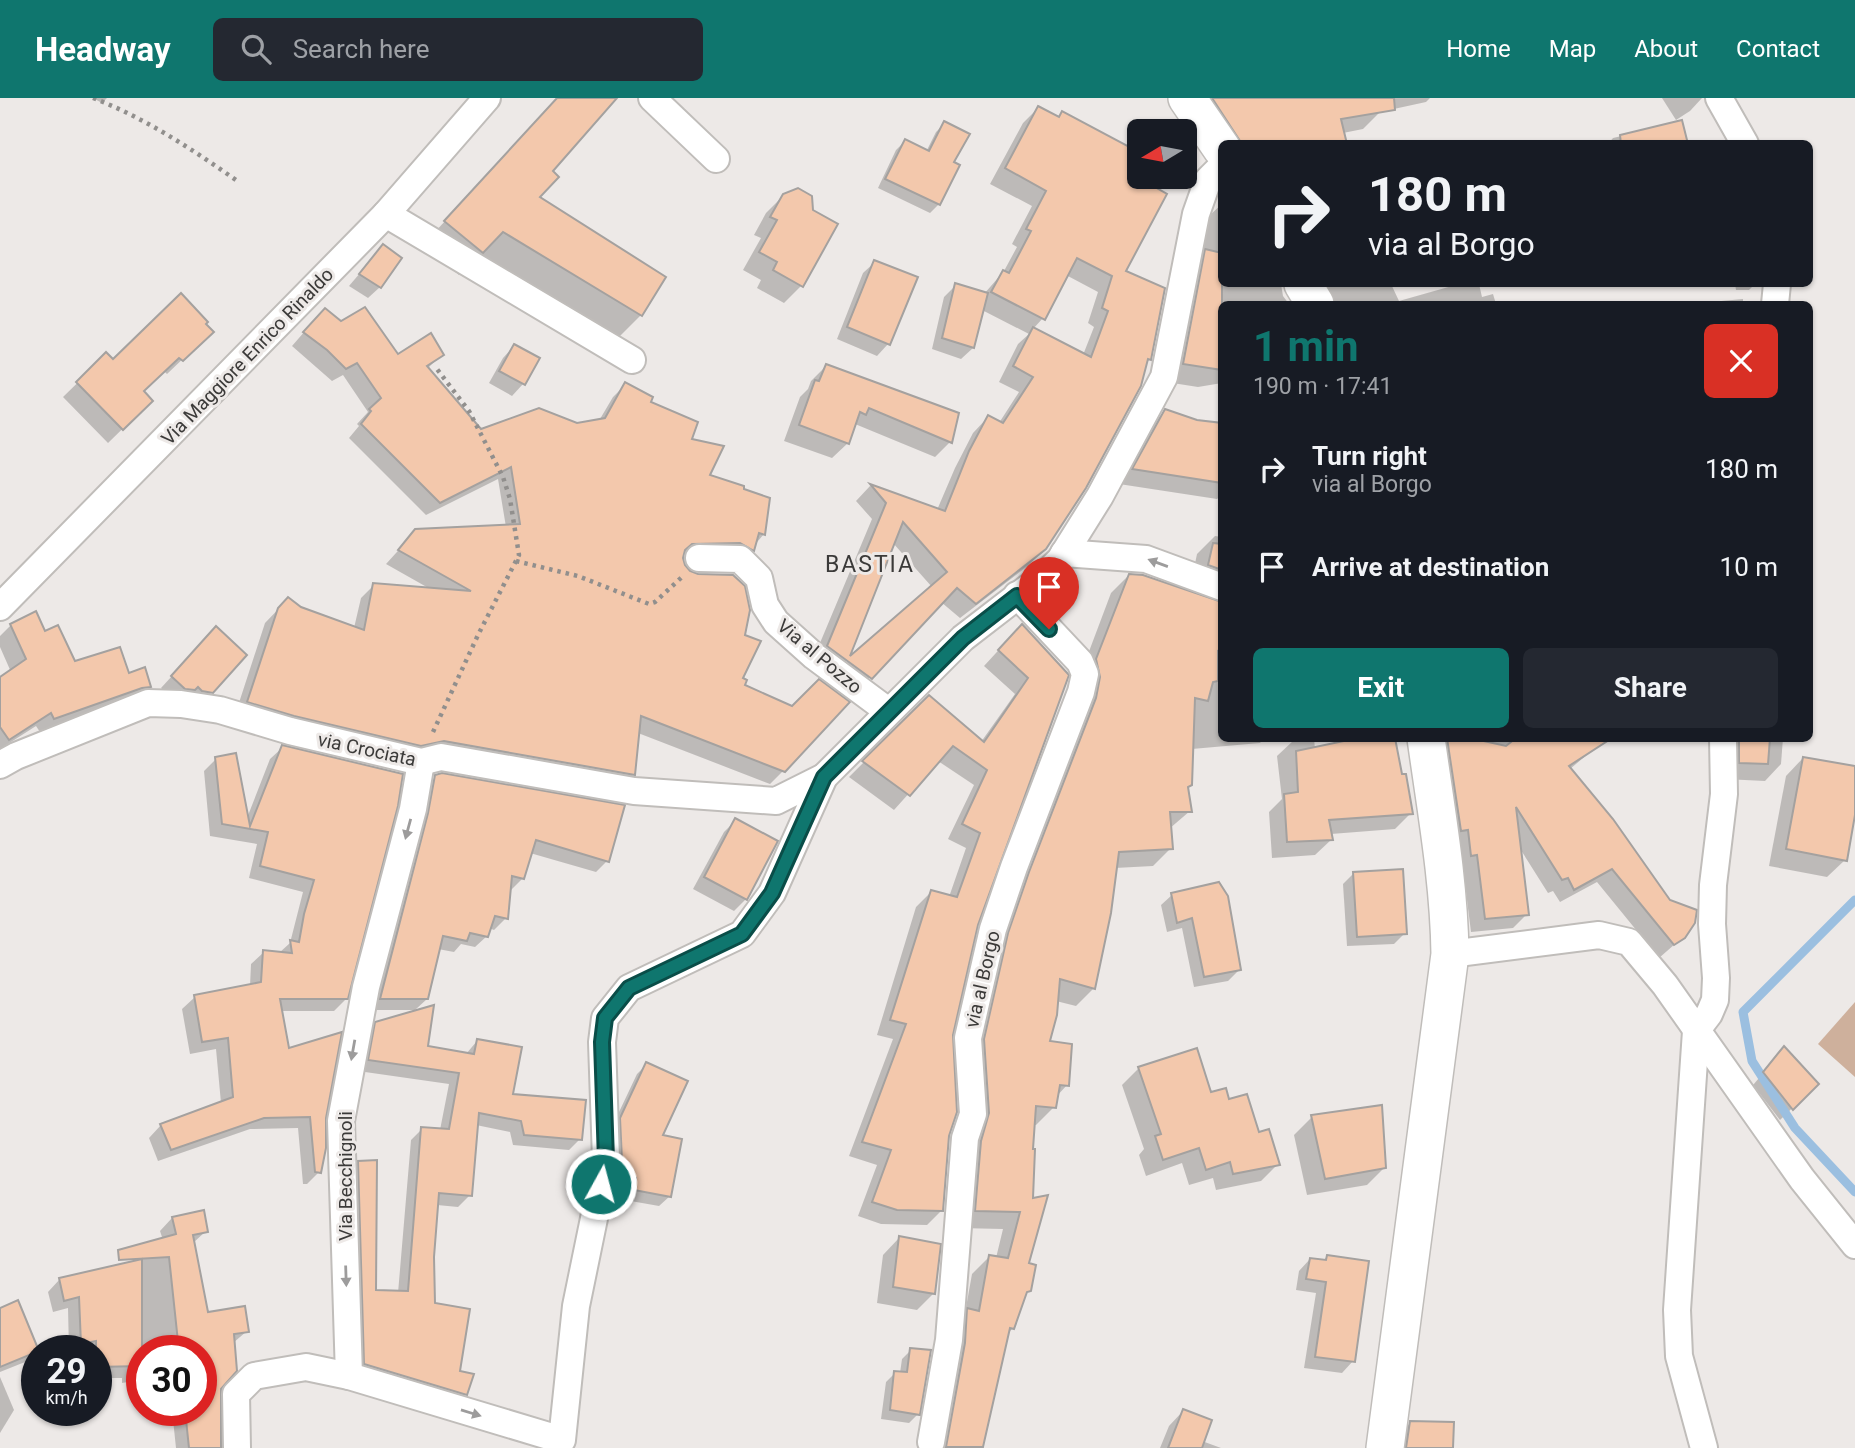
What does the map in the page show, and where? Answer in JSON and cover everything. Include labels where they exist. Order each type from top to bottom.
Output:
[{"type":"main road","points":[[1187,98],[1218,143]]},
{"type":"main road","points":[[1385,1448],[1450,954],[1446,877],[1427,742]]},
{"type":"street","name":"Via Maggiore Enrico Rinaldo","points":[[0,607],[386,214],[487,98]]},
{"type":"street","points":[[652,98],[716,159]]},
{"type":"street","points":[[1719,98],[1743,140]]},
{"type":"street","points":[[237,1448],[236,1394],[254,1376],[306,1367],[349,1376],[562,1440],[576,1306],[606,1160],[602,1042],[605,1018],[629,988],[742,934],[772,893],[824,777],[963,638],[1041,578],[1064,553],[1100,496],[1164,377],[1196,214],[1208,180],[1218,170]]},
{"type":"street","points":[[386,214],[632,360]]},
{"type":"street","points":[[1064,553],[1146,559],[1218,586]]},
{"type":"street","name":"Via al Pozzo","points":[[699,558],[740,559],[759,579],[765,605],[776,622],[814,656],[888,711]]},
{"type":"street","name":"via al Borgo","points":[[931,1442],[949,1340],[965,1138],[973,1114],[968,1038],[993,929],[1014,866],[1082,692],[1085,674],[1080,662],[1017,596]]},
{"type":"street","name":"via Crociata","points":[[0,765],[148,704],[181,704],[220,710],[290,731],[421,762],[440,757],[634,791],[776,801],[824,777]]},
{"type":"street","points":[[1704,1448],[1679,1356],[1677,1310],[1696,1031],[1709,1014],[1715,1000],[1712,911],[1724,794],[1723,742]]},
{"type":"street","name":"Via Becchignoli","points":[[349,1376],[341,1121],[366,987],[413,809],[421,762]]},
{"type":"street","points":[[1450,954],[1599,935],[1629,942],[1665,985],[1802,1179],[1855,1245]]},
{"type":"path","points":[[93,98],[170,135],[236,180]]},
{"type":"path","points":[[421,762],[472,645],[519,555],[510,499],[503,477],[469,411],[437,369]]},
{"type":"path","points":[[516,561],[578,576],[649,604],[655,602],[699,558]]},
{"type":"shaded area","points":[[1855,1002],[1855,1077],[1818,1044]]},
{"type":"building","points":[[557,98],[617,98],[553,171],[559,177],[540,197],[666,277],[642,316],[503,232],[483,253],[444,221]]},
{"type":"building","points":[[1212,98],[1394,98],[1395,110],[1341,119],[1346,140],[1239,140]]},
{"type":"building","points":[[1038,106],[1059,117],[1062,111],[1127,146],[1127,189],[1158,189],[1167,194],[1126,271],[1165,288],[1151,360],[1148,359],[1141,386],[1086,488],[1046,549],[976,604],[957,588],[872,679],[827,646],[886,503],[870,484],[945,511],[969,451],[988,415],[1003,423],[1033,377],[1013,366],[1033,327],[1091,357],[1108,311],[1102,308],[1112,276],[1077,258],[1045,320],[991,292],[1003,270],[1009,273],[1031,231],[1026,229],[1046,191],[1005,168]],"holes":[[[903,522],[947,572],[850,656]]]},
{"type":"building","points":[[1682,120],[1687,140],[1621,140],[1620,135]]},
{"type":"building","points":[[944,121],[970,134],[954,162],[960,165],[940,205],[885,179],[905,139],[929,151]]},
{"type":"building","points":[[798,188],[812,196],[813,210],[838,224],[803,287],[773,270],[777,262],[759,252],[777,220],[770,217],[783,194]]},
{"type":"building","points":[[383,244],[402,258],[381,288],[359,274]]},
{"type":"building","points":[[1205,249],[1218,252],[1218,287],[1222,287],[1222,301],[1218,301],[1218,369],[1183,364]]},
{"type":"building","points":[[874,260],[918,277],[890,345],[847,327]]},
{"type":"building","points":[[955,283],[988,293],[974,348],[942,338]]},
{"type":"building","points":[[181,293],[214,332],[183,361],[179,358],[144,391],[153,401],[123,430],[76,382],[106,352],[113,359]]},
{"type":"building","points":[[365,307],[398,354],[431,333],[444,355],[427,366],[481,429],[539,408],[577,423],[605,418],[625,382],[653,397],[651,402],[698,422],[692,439],[724,446],[710,475],[770,498],[765,535],[759,533],[754,551],[740,543],[692,544],[685,550],[685,565],[698,574],[733,575],[745,586],[750,610],[745,635],[761,641],[743,678],[747,680],[745,685],[792,706],[819,679],[850,702],[785,772],[641,716],[635,775],[444,741],[421,746],[247,702],[278,608],[288,597],[301,607],[364,630],[373,583],[471,591],[398,550],[415,529],[520,524],[511,467],[440,503],[361,424],[371,411],[369,409],[381,398],[357,363],[346,369],[303,332],[325,308],[341,321]]},
{"type":"building","points":[[514,344],[540,358],[525,385],[499,371]]},
{"type":"building","points":[[826,364],[959,413],[952,443],[869,408],[866,415],[860,412],[849,444],[799,425],[815,380],[819,381]]},
{"type":"building","points":[[1165,409],[1197,420],[1218,423],[1218,482],[1132,469]]},
{"type":"building","points":[[1213,543],[1218,544],[1218,569],[1208,565]]},
{"type":"building","points":[[1129,574],[1143,575],[1218,601],[1218,681],[1213,682],[1208,701],[1195,698],[1192,785],[1188,787],[1192,812],[1170,812],[1173,849],[1119,852],[1111,913],[1095,989],[1060,979],[1057,1015],[1050,1041],[1072,1044],[1069,1086],[1060,1085],[1056,1108],[1036,1106],[1033,1198],[1048,1195],[1029,1263],[1036,1265],[1031,1291],[1027,1292],[1014,1329],[1010,1328],[983,1447],[946,1447],[965,1343],[967,1308],[979,1311],[989,1255],[1008,1258],[1020,1212],[975,1211],[981,1141],[989,1113],[984,1039],[1008,933],[1096,698],[1100,677],[1096,659]]},
{"type":"building","points":[[36,611],[45,631],[58,625],[75,661],[120,647],[129,673],[145,667],[151,687],[54,719],[51,713],[9,740],[0,727],[0,677],[26,659],[10,624]]},
{"type":"building","points":[[1022,624],[1069,675],[978,925],[953,1035],[957,1112],[949,1136],[943,1211],[897,1210],[872,1202],[891,1150],[862,1142],[906,1024],[890,1020],[931,890],[957,897],[980,833],[962,824],[987,770],[953,746],[910,796],[862,761],[929,695],[984,742],[1028,678],[998,650]]},
{"type":"building","points":[[216,626],[247,655],[213,693],[202,691],[198,687],[195,690],[185,689],[171,676]]},
{"type":"building","points":[[1339,742],[1396,742],[1402,774],[1406,774],[1413,814],[1329,820],[1333,840],[1287,842],[1284,794],[1298,792],[1296,751]]},
{"type":"building","points":[[1448,742],[1488,742],[1506,746],[1511,742],[1606,742],[1569,766],[1613,819],[1670,900],[1697,910],[1695,923],[1685,938],[1674,945],[1612,869],[1574,890],[1568,878],[1562,880],[1516,807],[1529,915],[1485,919],[1477,855],[1471,856],[1468,830],[1461,831]]},
{"type":"building","points":[[1739,742],[1770,742],[1768,764],[1739,763]]},
{"type":"building","points":[[282,745],[403,774],[398,806],[348,999],[280,999],[289,1048],[342,1032],[326,1118],[326,1148],[321,1173],[315,1172],[310,1117],[264,1118],[171,1150],[160,1124],[233,1097],[228,1038],[202,1042],[194,995],[261,982],[263,950],[292,953],[290,940],[299,942],[314,880],[260,866],[268,832],[222,824],[215,757],[236,753],[250,826]]},
{"type":"building","points":[[1803,757],[1855,766],[1855,815],[1847,861],[1786,849]]},
{"type":"building","points":[[442,773],[625,805],[609,862],[536,840],[524,879],[512,876],[508,919],[495,916],[488,937],[470,933],[467,941],[443,936],[428,999],[380,999],[428,813],[435,775]]},
{"type":"building","points":[[735,818],[778,841],[747,900],[704,877]]},
{"type":"building","points":[[1403,869],[1407,934],[1357,937],[1353,872]]},
{"type":"building","points":[[1219,882],[1228,896],[1241,970],[1204,977],[1192,918],[1177,923],[1171,893]]},
{"type":"building","points":[[434,1005],[428,1046],[474,1054],[477,1039],[522,1047],[513,1094],[586,1100],[582,1140],[524,1135],[521,1121],[479,1113],[472,1196],[439,1193],[434,1257],[435,1303],[470,1309],[460,1371],[474,1374],[467,1395],[364,1364],[358,1161],[377,1160],[376,1290],[408,1291],[421,1127],[449,1129],[459,1073],[368,1060],[375,1022]]},
{"type":"building","points":[[1784,1046],[1819,1084],[1793,1110],[1763,1072]]},
{"type":"building","points":[[1197,1048],[1211,1092],[1226,1088],[1229,1099],[1247,1094],[1259,1132],[1269,1129],[1280,1165],[1233,1174],[1230,1162],[1206,1170],[1199,1148],[1163,1160],[1155,1136],[1161,1134],[1138,1067]]},
{"type":"building","points":[[646,1062],[688,1081],[663,1135],[682,1139],[671,1197],[634,1190],[636,1178],[619,1174],[622,1160],[620,1118]]},
{"type":"building","points":[[1382,1105],[1386,1168],[1325,1179],[1311,1115]]},
{"type":"building","points":[[204,1210],[208,1232],[193,1235],[208,1312],[245,1306],[249,1332],[234,1334],[237,1371],[221,1389],[221,1448],[189,1448],[187,1426],[217,1426],[217,1335],[177,1335],[169,1257],[119,1260],[118,1250],[176,1234],[172,1217]]},
{"type":"building","points":[[899,1236],[941,1244],[935,1294],[893,1287]]},
{"type":"building","points":[[1327,1255],[1369,1261],[1355,1362],[1315,1357],[1326,1282],[1306,1279],[1310,1258],[1326,1260]]},
{"type":"building","points":[[142,1259],[142,1335],[126,1335],[126,1366],[112,1367],[112,1335],[81,1335],[79,1297],[64,1301],[59,1278]]},
{"type":"building","points":[[18,1300],[32,1335],[21,1335],[21,1358],[0,1367],[0,1308]]},
{"type":"building","points":[[910,1348],[931,1350],[920,1415],[890,1410],[894,1371],[907,1372]]},
{"type":"building","points":[[1183,1409],[1212,1420],[1202,1448],[1168,1448]]},
{"type":"building","points":[[1410,1421],[1454,1422],[1453,1448],[1406,1448]]},
{"type":"waterway","points":[[1855,900],[1743,1012],[1752,1061],[1795,1128],[1855,1192]]},
{"type":"district","name":"BASTIA","points":[[870,564]]},
{"type":"route","points":[[601,1184],[606,1160],[602,1042],[605,1018],[629,988],[742,934],[772,893],[824,777],[963,638],[1017,596],[1049,629]]}]
